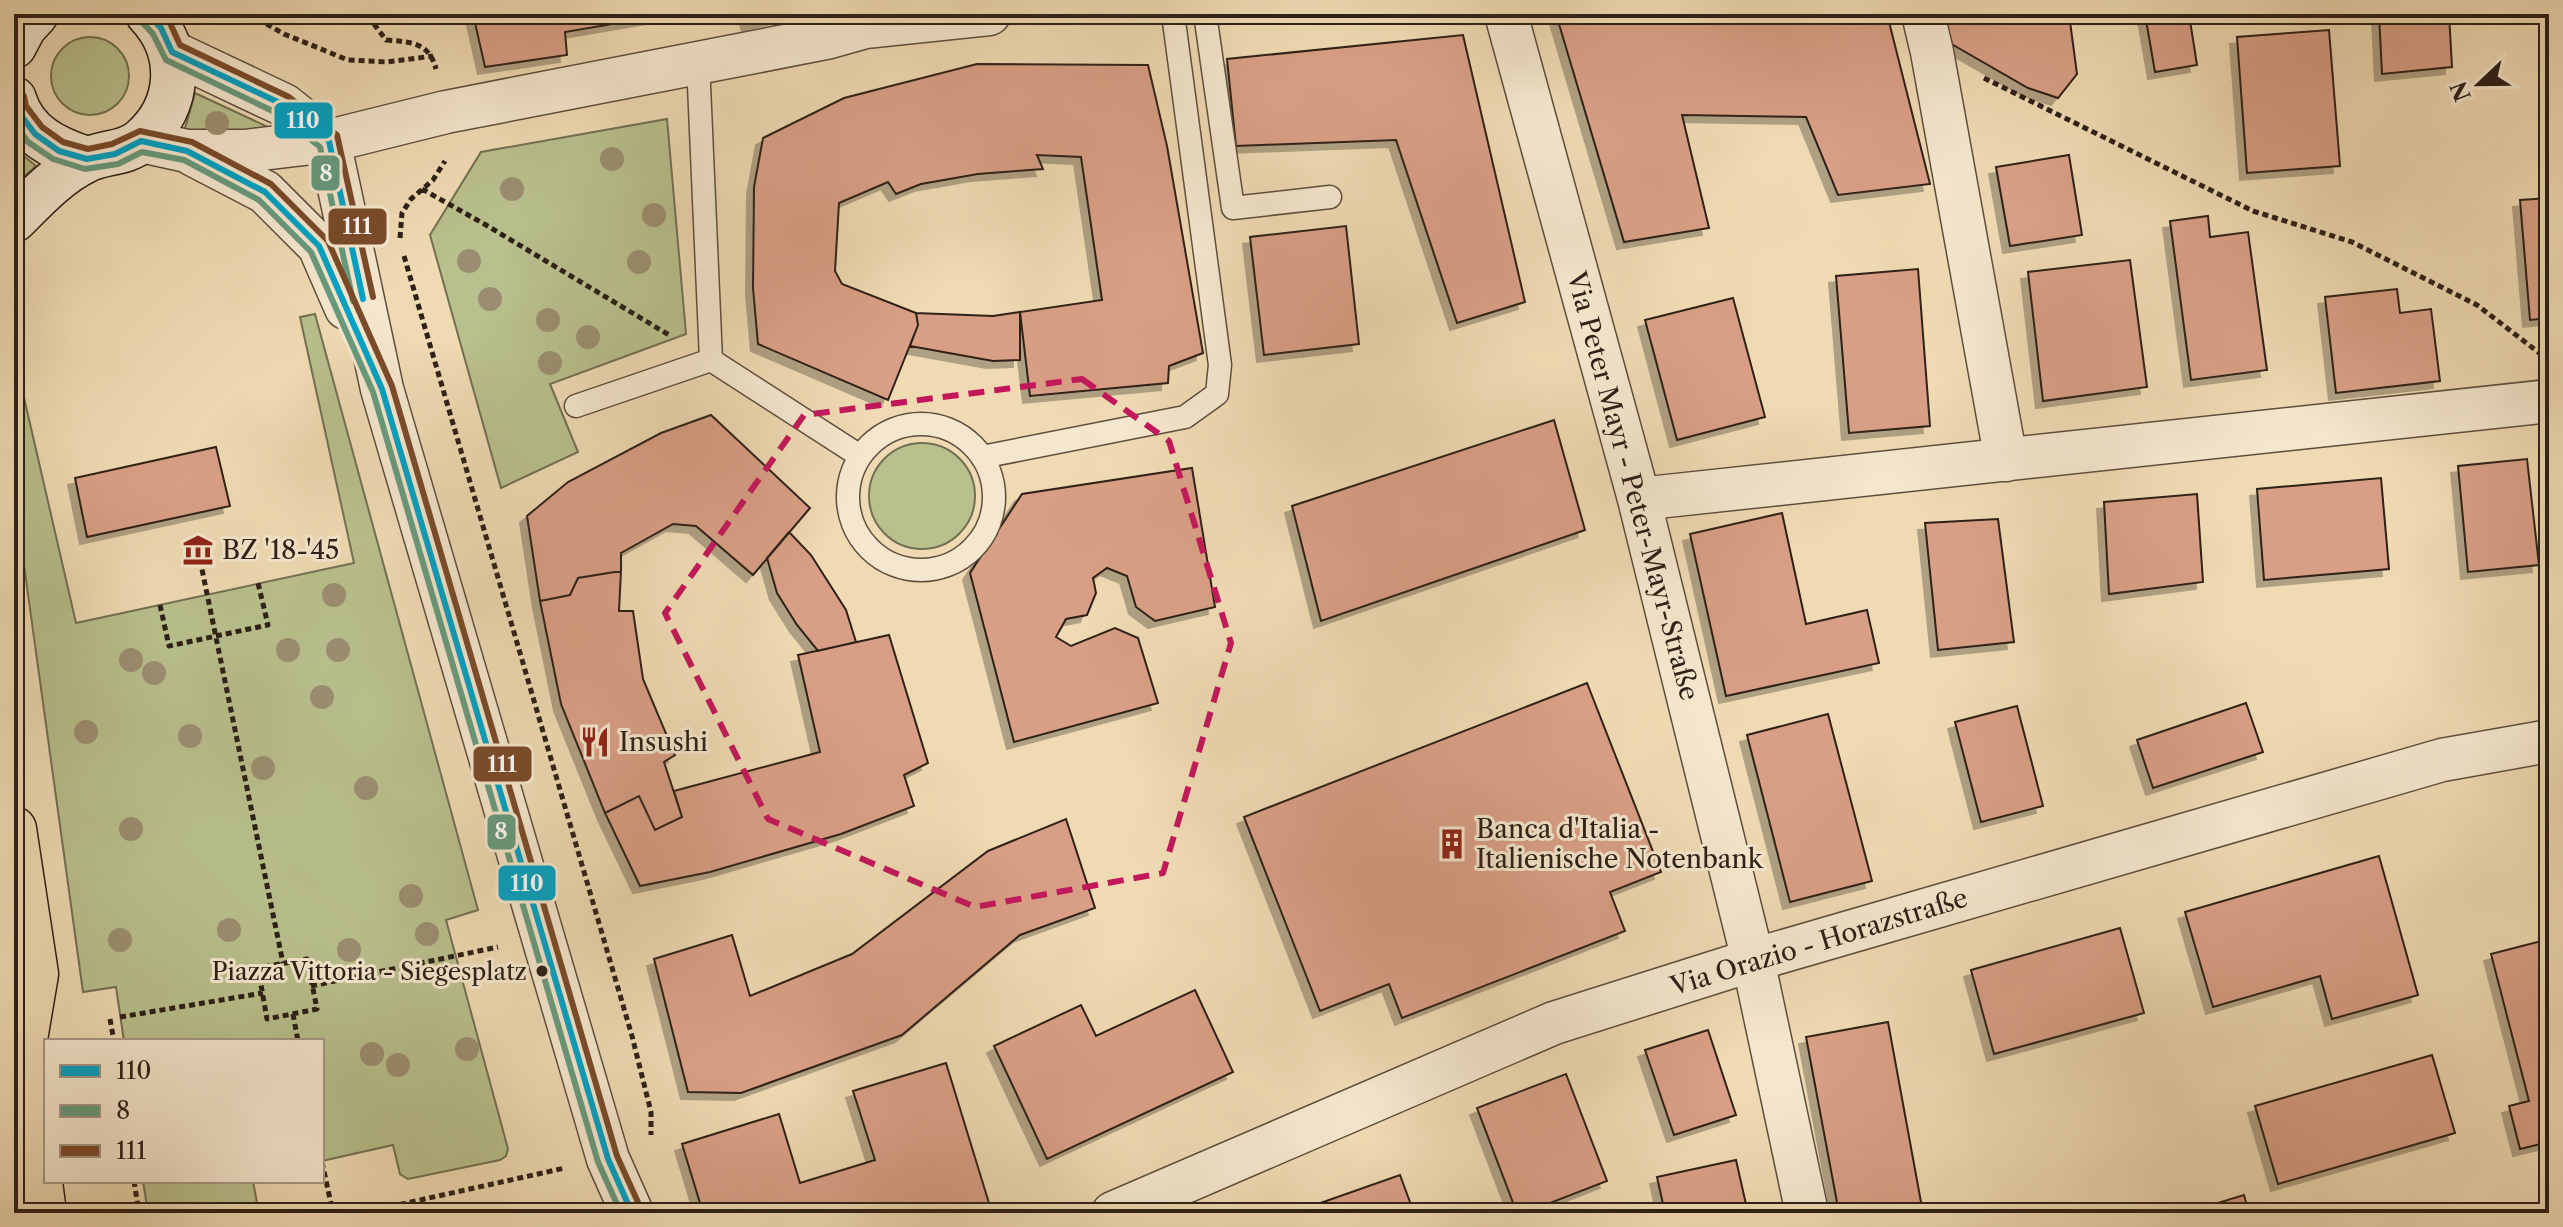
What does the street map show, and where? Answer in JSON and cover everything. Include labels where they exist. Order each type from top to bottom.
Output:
[{"type":"main road","points":[[14,829],[36,974],[17,1045],[44,1213]]},
{"type":"street","points":[[14,220],[53,182],[87,159],[115,154],[141,141],[166,111],[173,80],[172,52],[161,28],[148,14]]},
{"type":"street","points":[[141,141],[187,151],[245,151],[329,141],[446,112],[826,38],[878,21],[989,14]]},
{"type":"street","name":"Via Peter Mayr - Peter-Mayr-Straße","points":[[1506,14],[1639,499],[1753,960],[1807,1213]]},
{"type":"street","points":[[1928,33],[2006,460]]},
{"type":"street","points":[[172,52],[284,105],[329,141],[382,389],[608,1159],[632,1213]]},
{"type":"street","points":[[14,99],[17,110],[35,134],[59,151],[87,159]]},
{"type":"street","points":[[187,151],[265,192],[319,246],[382,389]]},
{"type":"street","points":[[1639,499],[2549,401]]},
{"type":"street","name":"Via Orazio - Horazstraße","points":[[1113,1213],[1554,1023],[1753,960],[2442,760],[2549,741]]},
{"type":"lane","points":[[982,457],[1185,417],[1217,394],[1220,365],[1173,14]]},
{"type":"lane","points":[[1205,14],[1233,208],[1330,197]]},
{"type":"lane","points":[[698,62],[711,360]]},
{"type":"lane","points":[[711,360],[860,456]]},
{"type":"lane","points":[[576,406],[711,360]]},
{"type":"lane","points":[[922,424],[956,433],[982,457],[992,479],[995,503],[989,527],[976,547],[956,562],[933,569],[910,569],[886,562],[867,547],[855,526],[849,503],[851,478],[860,456],[877,439],[898,428],[922,424]]},
{"type":"path","points":[[249,14],[284,34],[348,60],[387,62],[433,56]]},
{"type":"path","points":[[361,1213],[634,1155],[651,1138],[651,1112],[623,1007],[400,237],[402,213],[411,199],[433,180],[448,157],[450,130],[433,56],[414,42],[386,40],[374,24],[373,14]]},
{"type":"path","points":[[1928,33],[2253,211],[2352,242],[2477,305],[2549,360]]},
{"type":"path","points":[[422,189],[711,360]]},
{"type":"path","points":[[198,550],[283,963]]},
{"type":"path","points":[[160,605],[169,646],[268,625],[258,583]]},
{"type":"path","points":[[311,986],[455,956]]},
{"type":"path","points":[[307,959],[317,1009],[267,1019],[258,968],[283,963],[307,959]]},
{"type":"path","points":[[120,1017],[263,993]]},
{"type":"path","points":[[293,1014],[298,1039]]},
{"type":"path","points":[[110,1019],[114,1039]]},
{"type":"path","points":[[324,1171],[333,1213]]},
{"type":"path","points":[[134,1183],[139,1213]]},
{"type":"highlighted area","points":[[1082,379],[1169,441],[1231,643],[1163,873],[975,907],[768,819],[665,613],[804,415]]},
{"type":"green space","points":[[82,37],[98,37],[112,43],[123,54],[129,76],[123,98],[112,109],[98,115],[82,115],[68,109],[57,98],[51,84],[51,68],[57,54],[68,43]]},
{"type":"green space","points":[[195,93],[268,127],[217,135],[183,135]]},
{"type":"green space","points":[[667,119],[686,334],[550,384],[578,452],[501,488],[430,235],[481,152]]},
{"type":"green space","points":[[14,148],[36,166],[14,185]]},
{"type":"green space","points":[[315,314],[478,910],[446,920],[508,1149],[506,1156],[500,1160],[408,1179],[400,1174],[393,1145],[324,1161],[324,1039],[124,1039],[116,987],[83,992],[14,493],[14,377],[19,376],[76,623],[354,563],[300,317]]},
{"type":"green space","points":[[922,443],[942,447],[959,459],[971,476],[975,496],[971,516],[959,533],[942,545],[922,549],[902,545],[885,533],[873,516],[869,496],[873,476],[885,459],[902,447]]},
{"type":"green space","points":[[143,1183],[253,1183],[257,1203],[250,1213],[148,1213]]},
{"type":"building","points":[[473,14],[671,14],[565,32],[567,55],[485,67]]},
{"type":"building","points":[[746,14],[789,14],[749,24]]},
{"type":"building","points":[[1556,14],[1887,14],[1930,184],[1838,195],[1806,117],[1682,115],[1709,228],[1624,242]]},
{"type":"building","points":[[1945,14],[2069,14],[2077,74],[2058,98],[2028,88],[1948,42]]},
{"type":"building","points":[[2145,14],[2189,14],[2197,65],[2155,72]]},
{"type":"building","points":[[2379,14],[2449,14],[2452,67],[2382,74]]},
{"type":"building","points":[[2329,30],[2340,166],[2247,173],[2237,37]]},
{"type":"building","points":[[1463,35],[1525,302],[1457,323],[1396,140],[1236,146],[1227,59]]},
{"type":"building","points":[[977,64],[1148,65],[1167,146],[1203,353],[1169,366],[1168,383],[1030,396],[1020,312],[1102,300],[1081,157],[1037,155],[1043,169],[978,174],[921,184],[896,194],[888,182],[839,203],[835,271],[842,284],[916,313],[918,325],[888,400],[758,344],[753,288],[754,187],[763,138],[844,98]]},
{"type":"building","points":[[2069,155],[2082,235],[2010,246],[1996,167]]},
{"type":"building","points":[[2549,198],[2549,318],[2530,320],[2520,200]]},
{"type":"building","points":[[2208,216],[2210,237],[2248,232],[2267,370],[2191,380],[2170,221]]},
{"type":"building","points":[[1346,226],[1359,344],[1264,355],[1250,237]]},
{"type":"building","points":[[2130,260],[2147,387],[2043,401],[2028,272]]},
{"type":"building","points":[[1918,269],[1930,426],[1849,433],[1836,276]]},
{"type":"building","points":[[2397,289],[2400,313],[2431,309],[2440,381],[2336,393],[2325,297]]},
{"type":"building","points":[[1733,298],[1765,417],[1677,440],[1645,320]]},
{"type":"building","points":[[1020,312],[1020,360],[993,361],[910,346],[918,325],[916,313],[993,316]]},
{"type":"building","points":[[711,415],[810,508],[753,575],[696,526],[673,524],[621,553],[621,571],[578,578],[570,595],[540,601],[527,516],[568,482],[661,433]]},
{"type":"building","points":[[1554,420],[1585,530],[1321,621],[1292,506]]},
{"type":"building","points":[[216,447],[230,506],[87,537],[75,478]]},
{"type":"building","points":[[2527,459],[2539,565],[2468,572],[2458,466]]},
{"type":"building","points":[[1192,468],[1215,607],[1155,621],[1136,607],[1127,576],[1107,568],[1093,578],[1096,593],[1087,615],[1066,619],[1056,637],[1071,646],[1115,628],[1138,638],[1158,703],[1014,742],[970,573],[1022,494]]},
{"type":"building","points":[[2381,478],[2389,569],[2264,580],[2257,489]]},
{"type":"building","points":[[2197,494],[2203,582],[2109,594],[2104,502]]},
{"type":"building","points":[[1782,513],[1806,624],[1867,610],[1879,663],[1726,696],[1690,534]]},
{"type":"building","points":[[1998,519],[2014,642],[1938,650],[1925,523]]},
{"type":"building","points":[[789,532],[811,555],[846,610],[856,642],[818,651],[777,593],[767,558]]},
{"type":"building","points":[[621,571],[619,611],[633,611],[643,679],[675,755],[664,762],[682,817],[655,830],[639,796],[605,813],[561,704],[540,601],[570,595],[578,578]]},
{"type":"building","points":[[889,635],[928,763],[904,775],[914,806],[841,834],[710,872],[640,886],[605,813],[639,796],[655,830],[682,817],[674,791],[820,752],[798,655]]},
{"type":"building","name":"Banca d'Italia - Italienische Notenbank","points":[[1587,683],[1661,872],[1610,892],[1625,931],[1402,1018],[1389,984],[1320,1011],[1244,817]]},
{"type":"building","points":[[2246,703],[2263,752],[2153,788],[2137,740]]},
{"type":"building","points":[[2017,706],[2043,806],[1981,822],[1955,722]]},
{"type":"building","points":[[1828,714],[1872,881],[1790,902],[1747,735]]},
{"type":"building","points":[[1066,819],[1095,908],[1020,935],[902,1035],[741,1093],[688,1092],[654,959],[732,935],[750,996],[852,954],[988,851]]},
{"type":"building","points":[[2379,856],[2418,995],[2332,1019],[2320,976],[2213,1007],[2185,912]]},
{"type":"building","points":[[2120,928],[2144,1013],[1994,1054],[1971,970]]},
{"type":"building","points":[[2549,939],[2549,1142],[2520,1149],[2509,1106],[2529,1101],[2491,954]]},
{"type":"building","points":[[1195,990],[1233,1072],[1047,1159],[994,1046],[1081,1005],[1096,1036]]},
{"type":"building","points":[[1888,1022],[1923,1213],[1839,1213],[1806,1037]]},
{"type":"building","points":[[1708,1030],[1736,1115],[1674,1135],[1645,1050]]},
{"type":"building","points":[[2432,1055],[2455,1133],[2278,1184],[2255,1106]]},
{"type":"building","points":[[946,1063],[992,1213],[703,1213],[682,1144],[779,1114],[800,1183],[875,1160],[853,1091]]},
{"type":"building","points":[[1566,1074],[1607,1181],[1517,1213],[1477,1108]]},
{"type":"building","points":[[1736,1160],[1748,1213],[1665,1213],[1657,1177]]},
{"type":"building","points":[[1400,1175],[1414,1213],[1292,1213]]},
{"type":"building","points":[[2244,1195],[2249,1213],[2185,1213]]},
{"type":"transit line","name":"110","points":[[148,14],[161,28],[172,52],[284,105],[329,141],[363,299]]},
{"type":"transit line","name":"111","points":[[162,14],[180,45],[289,97],[337,135],[373,297]]},
{"type":"transit line","name":"8","points":[[141,21],[153,34],[166,60],[279,114],[320,147],[353,301]]},
{"type":"transit line","name":"111","points":[[24,96],[26,106],[42,127],[63,142],[88,149],[112,144],[140,131],[192,142],[271,184],[328,241],[392,386],[617,1156],[641,1209]]},
{"type":"transit line","name":"110","points":[[14,99],[17,110],[35,134],[59,151],[87,159],[115,154],[141,141],[187,151],[265,192],[319,246],[382,389],[608,1159],[632,1213]]},
{"type":"transit line","name":"8","points":[[14,123],[28,142],[53,159],[85,169],[118,164],[142,152],[184,160],[259,200],[311,252],[373,392],[598,1162],[621,1213]]},
{"type":"place","name":"BZ '18-'45","points":[[198,550]]},
{"type":"place","name":"Insushi","points":[[595,742]]},
{"type":"place","name":"Banca d'Italia - Italienische Notenbank","points":[[1452,844]]},
{"type":"place","name":"Piazza Vittoria - Siegesplatz","points":[[542,971]]}]
